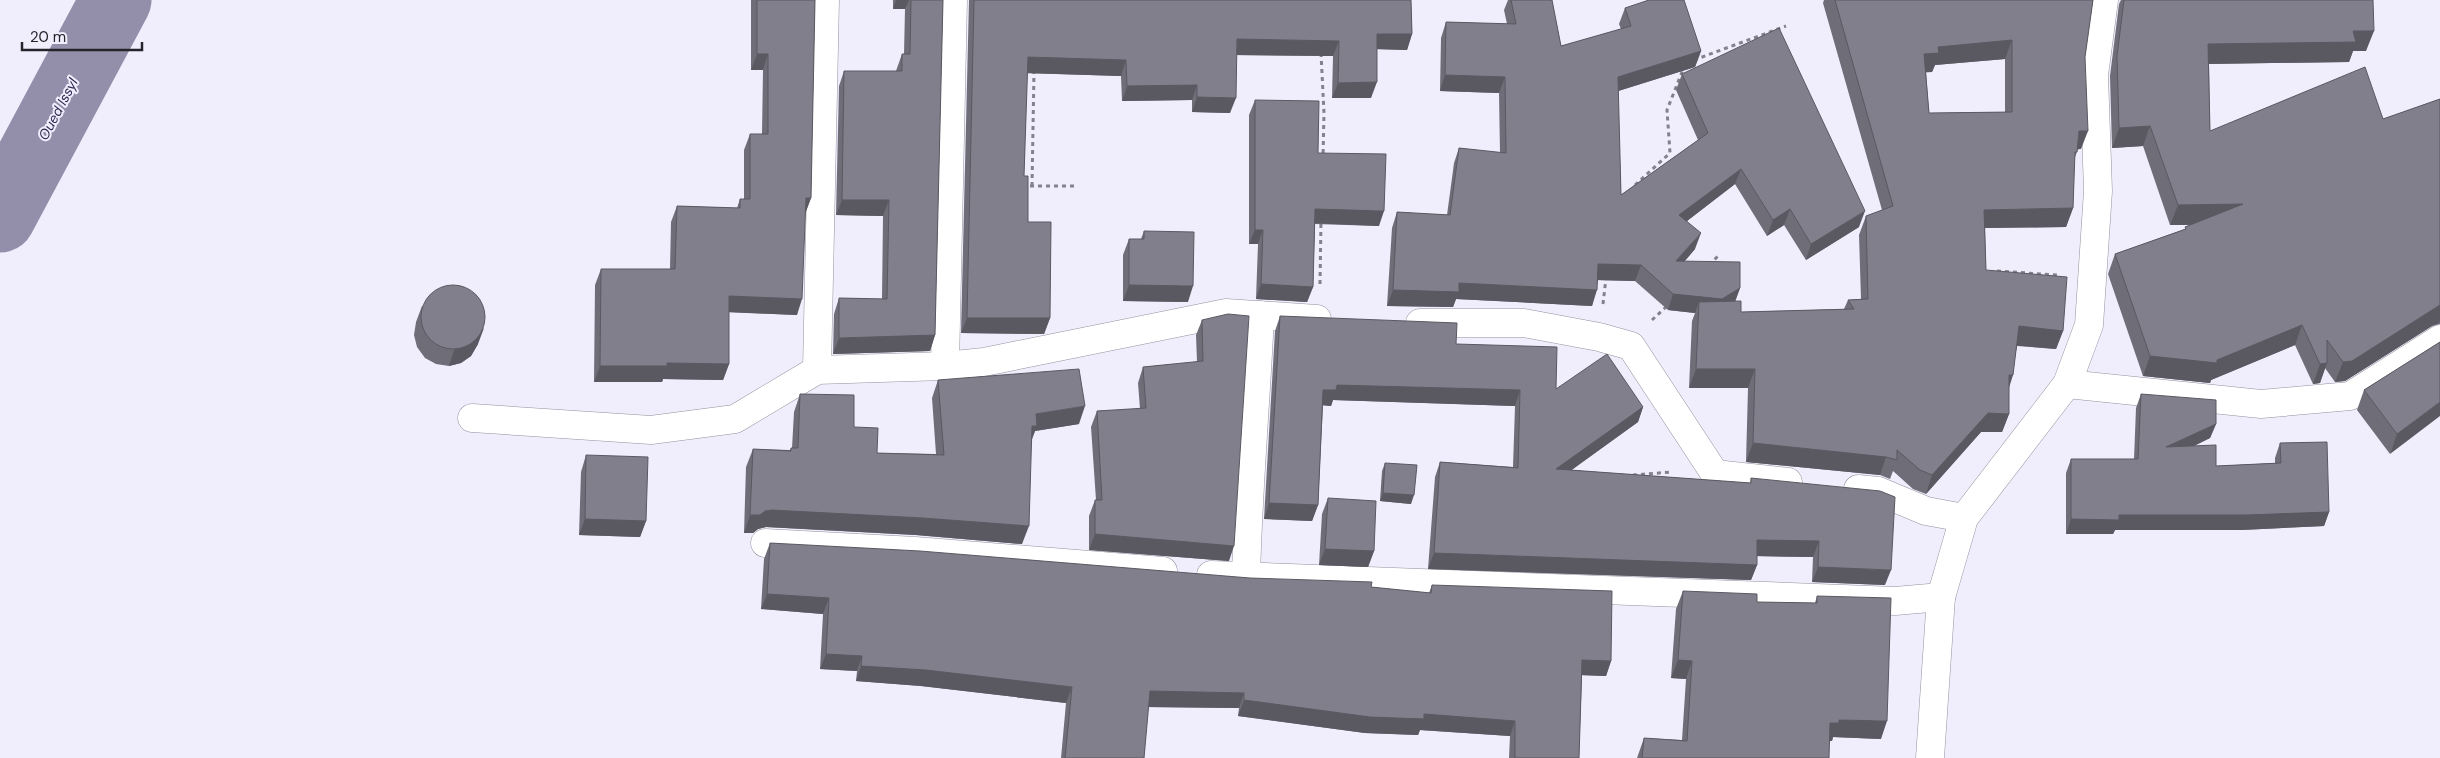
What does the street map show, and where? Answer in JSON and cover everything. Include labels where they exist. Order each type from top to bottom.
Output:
[{"type":"street","points":[[818,370],[825,0]]},
{"type":"street","points":[[945,366],[953,0]]},
{"type":"street","points":[[1930,758],[1942,597],[1964,518],[2067,384],[2089,325],[2098,191],[2094,75],[2104,0]]},
{"type":"street","points":[[472,418],[652,430],[735,419],[818,370],[945,366],[984,362],[1226,313],[1329,320]]},
{"type":"street","points":[[1246,578],[1248,501],[1260,315]]},
{"type":"street","points":[[1397,322],[1524,324],[1599,337],[1630,346],[1715,474],[1878,491],[1926,512],[1964,518]]},
{"type":"street","points":[[2067,384],[2261,404],[2350,396],[2440,339]]},
{"type":"street","points":[[765,543],[915,550],[1246,578],[1885,600],[1942,597]]},
{"type":"path","points":[[1632,188],[1670,153],[1667,110],[1686,63],[1786,26]]},
{"type":"path","points":[[1321,49],[1324,113],[1323,159]]},
{"type":"path","points":[[1032,186],[1034,69]]},
{"type":"path","points":[[1023,186],[1078,186]]},
{"type":"path","points":[[1322,214],[1329,320]]},
{"type":"path","points":[[1706,268],[1719,255]]},
{"type":"path","points":[[1998,271],[2092,278]]},
{"type":"path","points":[[1599,337],[1606,276]]},
{"type":"path","points":[[1630,346],[1672,301]]},
{"type":"path","points":[[1625,476],[1679,471],[1715,474]]},
{"type":"building","points":[[757,0],[815,0],[811,198],[806,198],[802,299],[729,296],[729,364],[667,363],[667,366],[600,366],[601,269],[675,269],[677,206],[740,208],[740,199],[750,199],[750,134],[768,134],[768,54],[757,54]]},
{"type":"building","points":[[911,0],[943,0],[935,335],[839,338],[839,298],[887,299],[889,200],[842,200],[844,71],[902,71],[902,54],[910,54]]},
{"type":"building","points":[[974,0],[1411,0],[1412,34],[1377,34],[1377,82],[1338,83],[1339,41],[1237,39],[1236,98],[1197,97],[1197,85],[1127,86],[1126,60],[1028,57],[1024,176],[1028,176],[1028,222],[1051,222],[1050,318],[967,318]]},
{"type":"building","points":[[1511,0],[1552,0],[1561,46],[1631,26],[1625,8],[1649,0],[1684,0],[1701,51],[1618,77],[1621,195],[1708,133],[1682,74],[1779,28],[1865,211],[1811,244],[1790,209],[1773,220],[1741,169],[1679,215],[1701,233],[1676,261],[1740,262],[1740,288],[1722,299],[1673,294],[1641,265],[1598,264],[1597,290],[1459,283],[1459,292],[1393,290],[1397,212],[1450,215],[1459,148],[1506,153],[1505,77],[1445,75],[1446,22],[1516,24]]},
{"type":"building","points":[[1835,0],[2093,0],[2085,57],[2088,131],[2079,131],[2077,152],[2075,152],[2073,208],[1984,210],[1986,270],[2067,277],[2063,331],[2019,326],[2013,375],[2009,375],[2009,414],[1988,413],[1932,475],[1920,470],[1897,450],[1897,460],[1886,457],[1753,443],[1755,369],[1696,369],[1699,302],[1741,301],[1741,312],[1854,309],[1848,300],[1868,299],[1866,216],[1893,206]],"holes":[[[2012,40],[2012,112],[1929,113],[1924,54],[1939,53],[1938,47]]]},
{"type":"building","points":[[2124,0],[2373,0],[2374,31],[2353,31],[2356,42],[2208,44],[2210,131],[2365,67],[2383,119],[2440,99],[2440,305],[2352,361],[2343,362],[2327,340],[2327,363],[2320,364],[2302,325],[2217,360],[2217,363],[2150,356],[2115,254],[2186,229],[2185,227],[2243,204],[2178,205],[2150,126],[2119,128],[2117,56]]},
{"type":"building","points":[[1255,100],[1319,101],[1318,153],[1386,154],[1384,211],[1315,209],[1313,287],[1261,284],[1263,230],[1255,230]]},
{"type":"building","points":[[1144,231],[1194,232],[1193,286],[1129,285],[1129,239],[1144,239]]},
{"type":"building","points":[[447,285],[459,285],[476,294],[483,305],[485,317],[483,329],[476,340],[459,349],[447,349],[435,344],[426,335],[421,323],[421,311],[426,299],[435,290]]},
{"type":"building","points":[[1228,314],[1249,316],[1234,546],[1095,534],[1095,500],[1102,500],[1097,411],[1146,408],[1143,367],[1203,361],[1202,320]]},
{"type":"building","points":[[1280,316],[1457,323],[1456,344],[1557,347],[1556,389],[1607,354],[1643,407],[1556,469],[1751,483],[1751,478],[1880,491],[1895,497],[1891,570],[1818,567],[1819,541],[1757,540],[1757,565],[1434,553],[1440,462],[1518,468],[1520,390],[1337,385],[1336,390],[1323,390],[1318,505],[1269,503]]},
{"type":"building","points":[[2440,342],[2440,402],[2397,434],[2364,390]]},
{"type":"building","points":[[1079,369],[1085,406],[1036,414],[1037,426],[1032,426],[1029,526],[772,510],[765,511],[760,515],[750,515],[753,449],[791,451],[791,448],[798,448],[800,394],[854,395],[854,427],[878,428],[877,453],[944,455],[938,380]]},
{"type":"building","points":[[2141,394],[2216,400],[2216,424],[2166,447],[2216,445],[2216,466],[2281,463],[2280,443],[2327,442],[2329,512],[2246,515],[2119,515],[2119,520],[2071,519],[2071,459],[2138,459]]},
{"type":"building","points":[[586,455],[648,457],[646,521],[585,519]]},
{"type":"building","points":[[1385,463],[1417,465],[1414,495],[1383,493]]},
{"type":"building","points":[[1328,498],[1376,501],[1374,551],[1325,549]]},
{"type":"building","points":[[770,543],[920,551],[1250,578],[1372,582],[1371,587],[1431,593],[1432,585],[1612,591],[1611,661],[1582,660],[1579,758],[1515,758],[1515,721],[1424,714],[1424,719],[1370,717],[1244,700],[1244,693],[1150,691],[1144,758],[1065,758],[1072,687],[926,670],[861,666],[862,656],[826,654],[829,598],[767,594]]},
{"type":"building","points":[[1683,591],[1757,594],[1757,602],[1817,603],[1817,596],[1891,598],[1887,721],[1839,720],[1839,723],[1830,723],[1829,758],[1642,758],[1644,738],[1687,741],[1692,661],[1678,660]]},
{"type":"waterway","name":"Oued Issyl","points":[[0,217],[116,0]]}]
